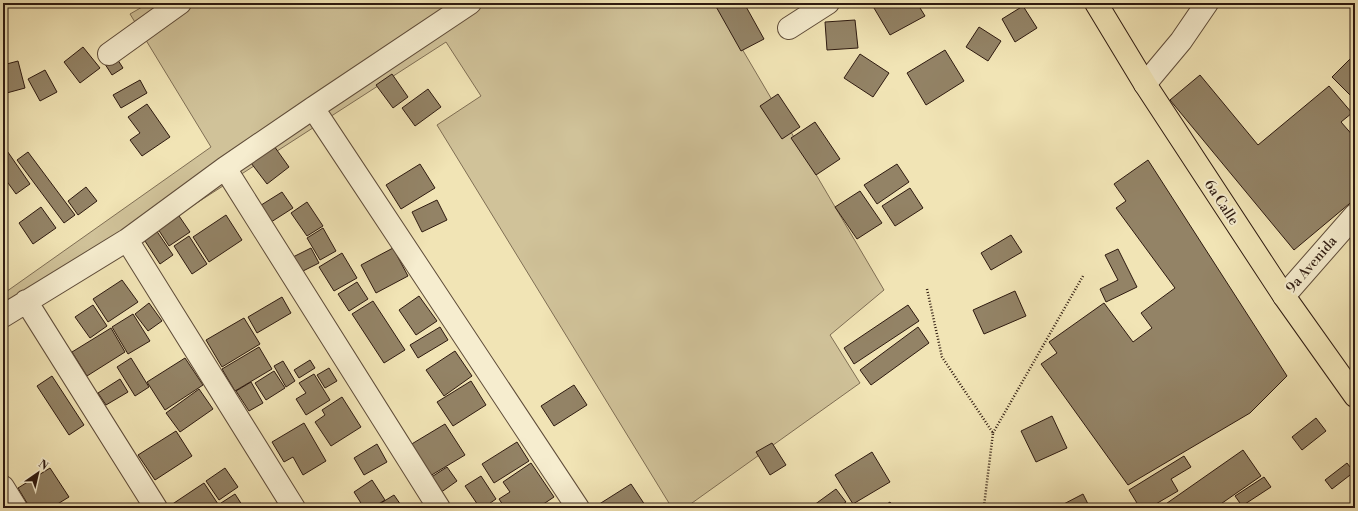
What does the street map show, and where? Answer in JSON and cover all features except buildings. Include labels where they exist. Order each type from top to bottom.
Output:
[{"type":"main road","name":"6a Calle","points":[[1096,3],[1145,84],[1284,296],[1355,396]]},
{"type":"street","points":[[109,54],[180,3]]},
{"type":"street","points":[[3,316],[127,240],[225,168],[470,3]]},
{"type":"street","points":[[790,28],[828,3]]},
{"type":"street","points":[[1145,84],[1181,41],[1207,3]]},
{"type":"street","points":[[313,108],[578,508]]},
{"type":"street","points":[[225,168],[439,508]]},
{"type":"street","name":"9a Avenida","points":[[1284,296],[1355,215]]},
{"type":"street","points":[[127,240],[294,508]]},
{"type":"street","points":[[26,301],[156,508]]},
{"type":"street","points":[[3,487],[16,508]]},
{"type":"path","points":[[978,508],[984,507],[993,434],[1083,276]]},
{"type":"path","points":[[927,289],[942,358],[993,434]]},
{"type":"shaded area","points":[[149,3],[715,3],[884,290],[830,335],[860,383],[685,508],[672,508],[437,125],[481,96],[446,42],[3,328],[3,294],[211,147],[130,14]]}]
